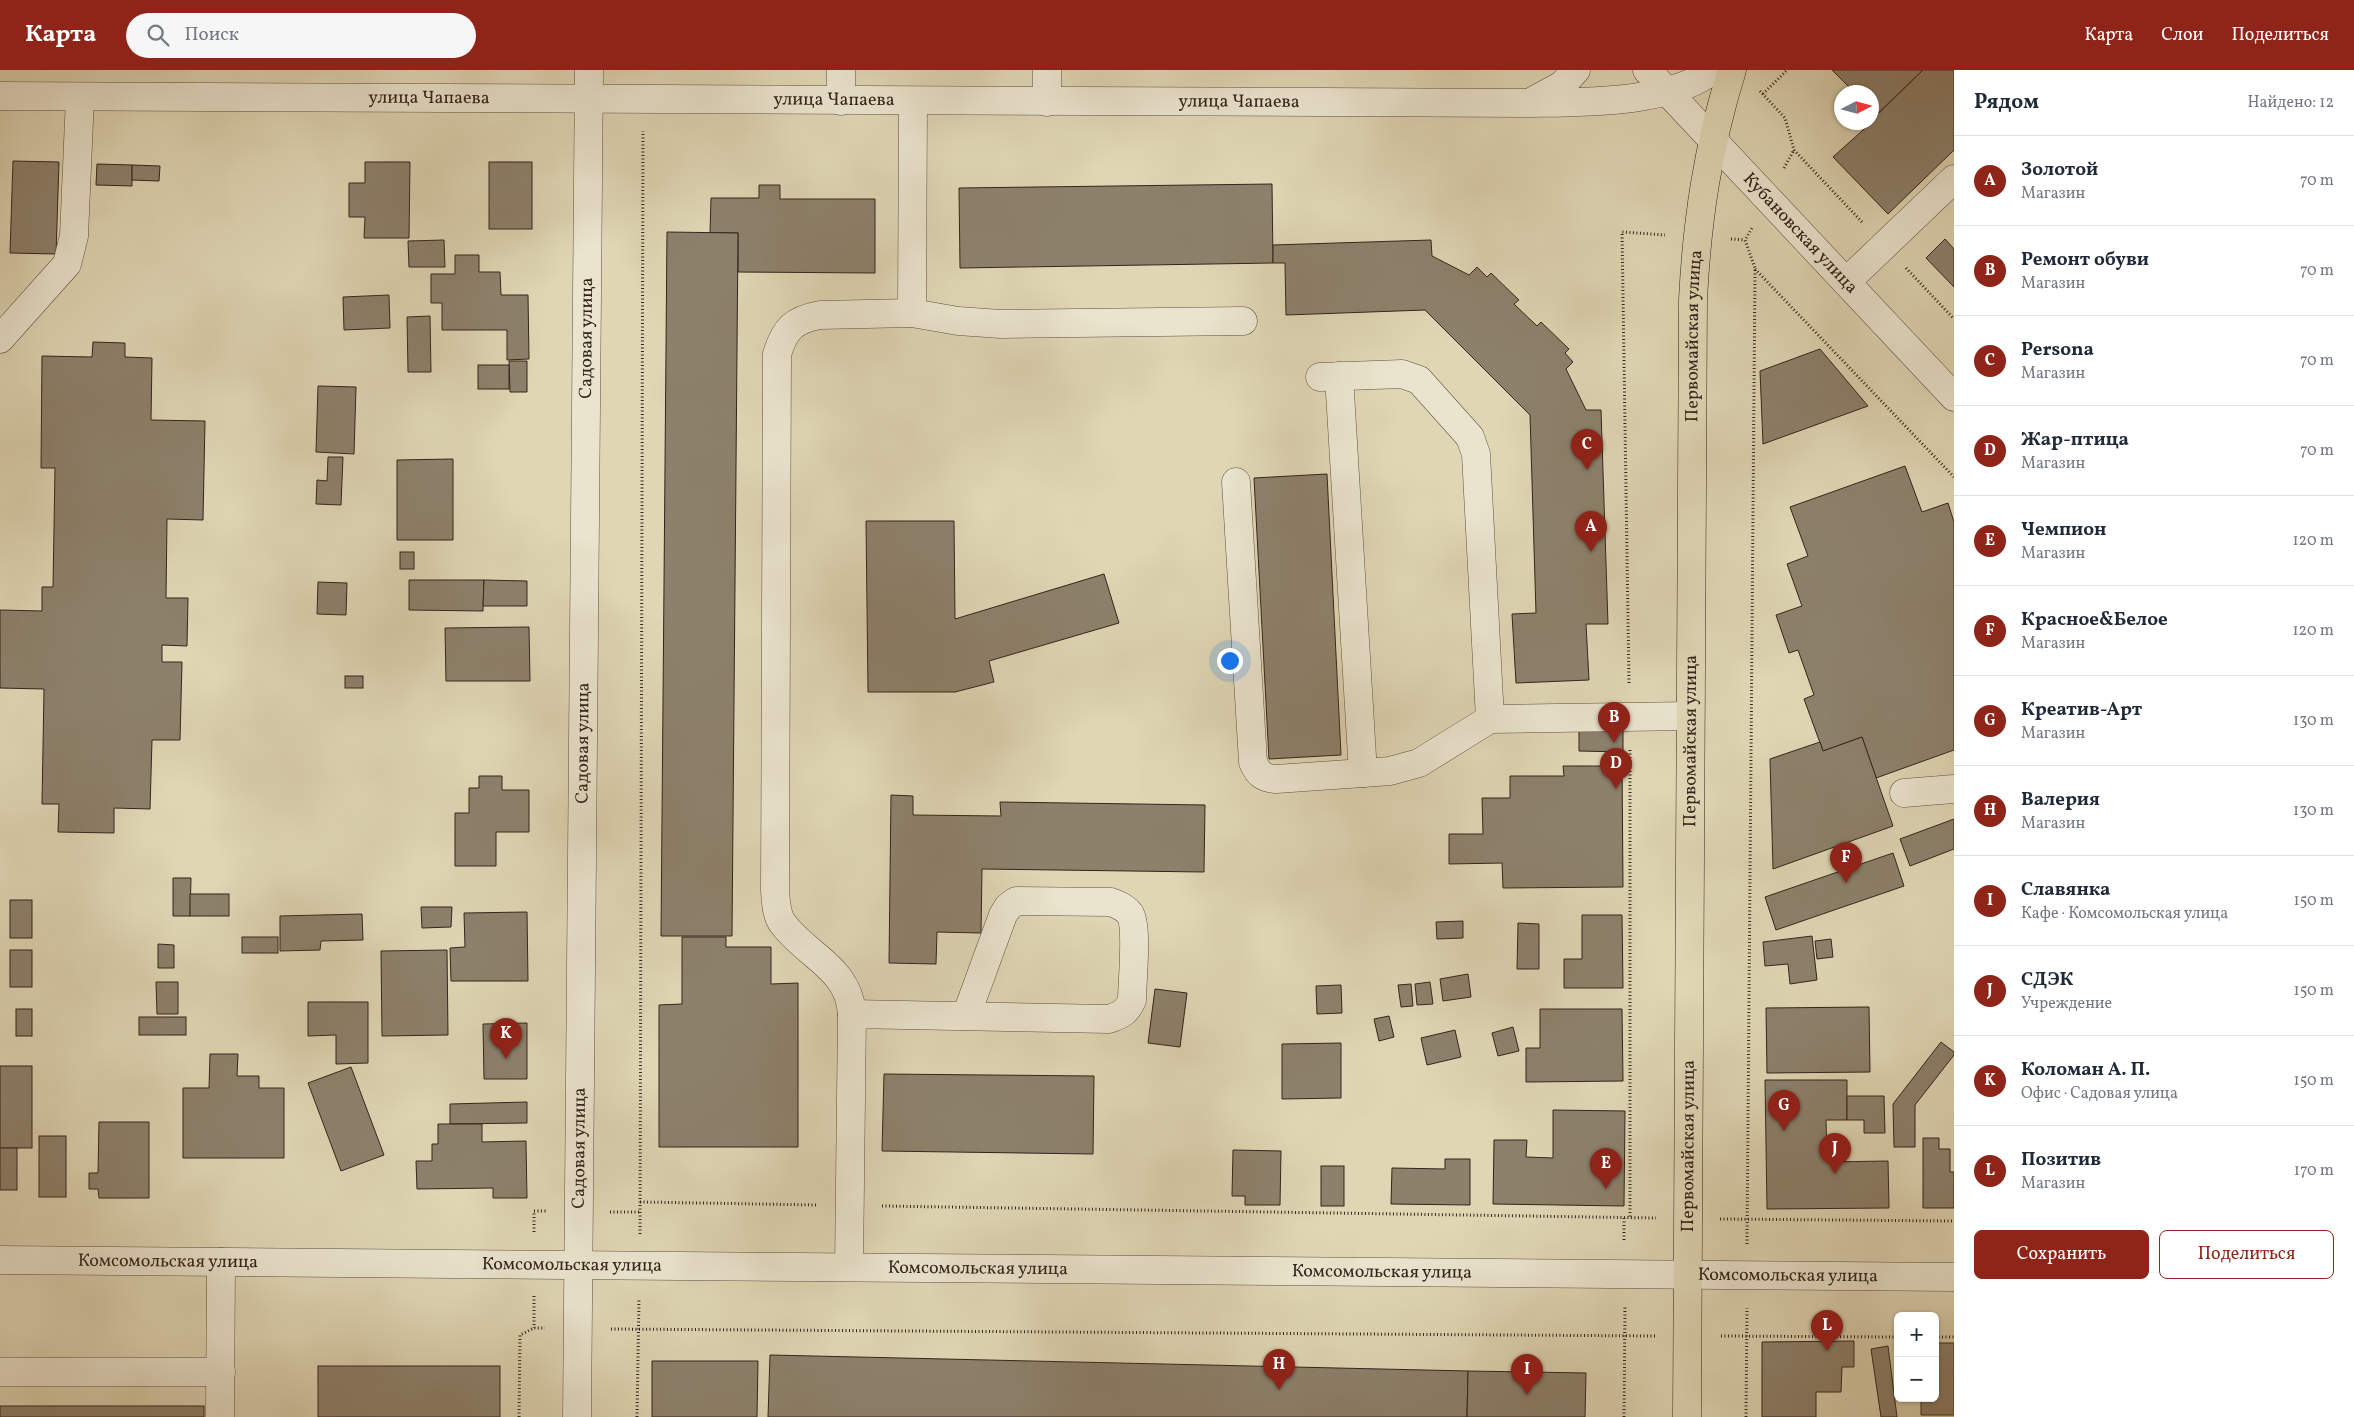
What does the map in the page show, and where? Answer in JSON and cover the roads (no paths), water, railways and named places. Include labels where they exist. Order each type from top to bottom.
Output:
[{"type":"main road","name":"Первомайская улица","points":[[1687,1417],[1693,300],[1696,237],[1712,139],[1732,70]]},
{"type":"street","name":"Садовая улица","points":[[577,1417],[589,70]]},
{"type":"street","points":[[841,70],[841,101]]},
{"type":"street","points":[[1047,70],[1047,102]]},
{"type":"street","points":[[1529,103],[1562,85],[1576,70]]},
{"type":"street","name":"Кубановская улица","points":[[1647,70],[1954,398]]},
{"type":"street","name":"улица Чапаева","points":[[0,96],[913,102],[1529,103],[1578,102],[1667,92],[1688,84],[1713,70]]},
{"type":"street","points":[[0,339],[58,275],[67,264],[71,253],[74,236],[80,97]]},
{"type":"street","points":[[912,313],[913,102]]},
{"type":"street","points":[[1846,282],[1954,179]]},
{"type":"street","points":[[849,1266],[852,1014],[848,989],[783,924],[777,910],[775,871],[777,354],[782,339],[791,325],[806,317],[820,315],[912,313],[958,321],[1001,324],[1243,320]]},
{"type":"street","points":[[1363,773],[1330,377],[1402,374],[1419,380],[1470,437],[1476,454],[1490,719]]},
{"type":"street","points":[[1236,482],[1253,762],[1257,772],[1266,778],[1276,779],[1390,771],[1419,763],[1490,719],[1690,716]]},
{"type":"street","points":[[1904,793],[1954,789]]},
{"type":"street","points":[[852,1014],[1109,1019],[1119,1016],[1128,1010],[1132,1000],[1134,928],[1131,915],[1123,906],[1111,902],[1016,902],[1008,907],[1003,915],[966,1016]]},
{"type":"street","name":"Комсомольская улица","points":[[0,1260],[1954,1277]]},
{"type":"street","points":[[220,1262],[220,1417]]},
{"type":"street","points":[[0,1372],[220,1372]]},
{"type":"place","name":"Persona","points":[[1587,470]]},
{"type":"place","name":"Золотой","points":[[1591,552]]},
{"type":"place","name":"Ремонт обуви","points":[[1614,743]]},
{"type":"place","name":"Жар-птица","points":[[1616,789]]},
{"type":"place","name":"Красное&Белое","points":[[1846,883]]},
{"type":"place","name":"Коломан А. П.","points":[[506,1059]]},
{"type":"place","name":"Креатив-Арт","points":[[1784,1131]]},
{"type":"place","name":"СДЭК","points":[[1835,1174]]},
{"type":"place","name":"Чемпион","points":[[1606,1189]]},
{"type":"place","name":"Позитив","points":[[1827,1351]]},
{"type":"place","name":"Валерия","points":[[1279,1390]]},
{"type":"place","name":"Славянка","points":[[1527,1395]]}]
